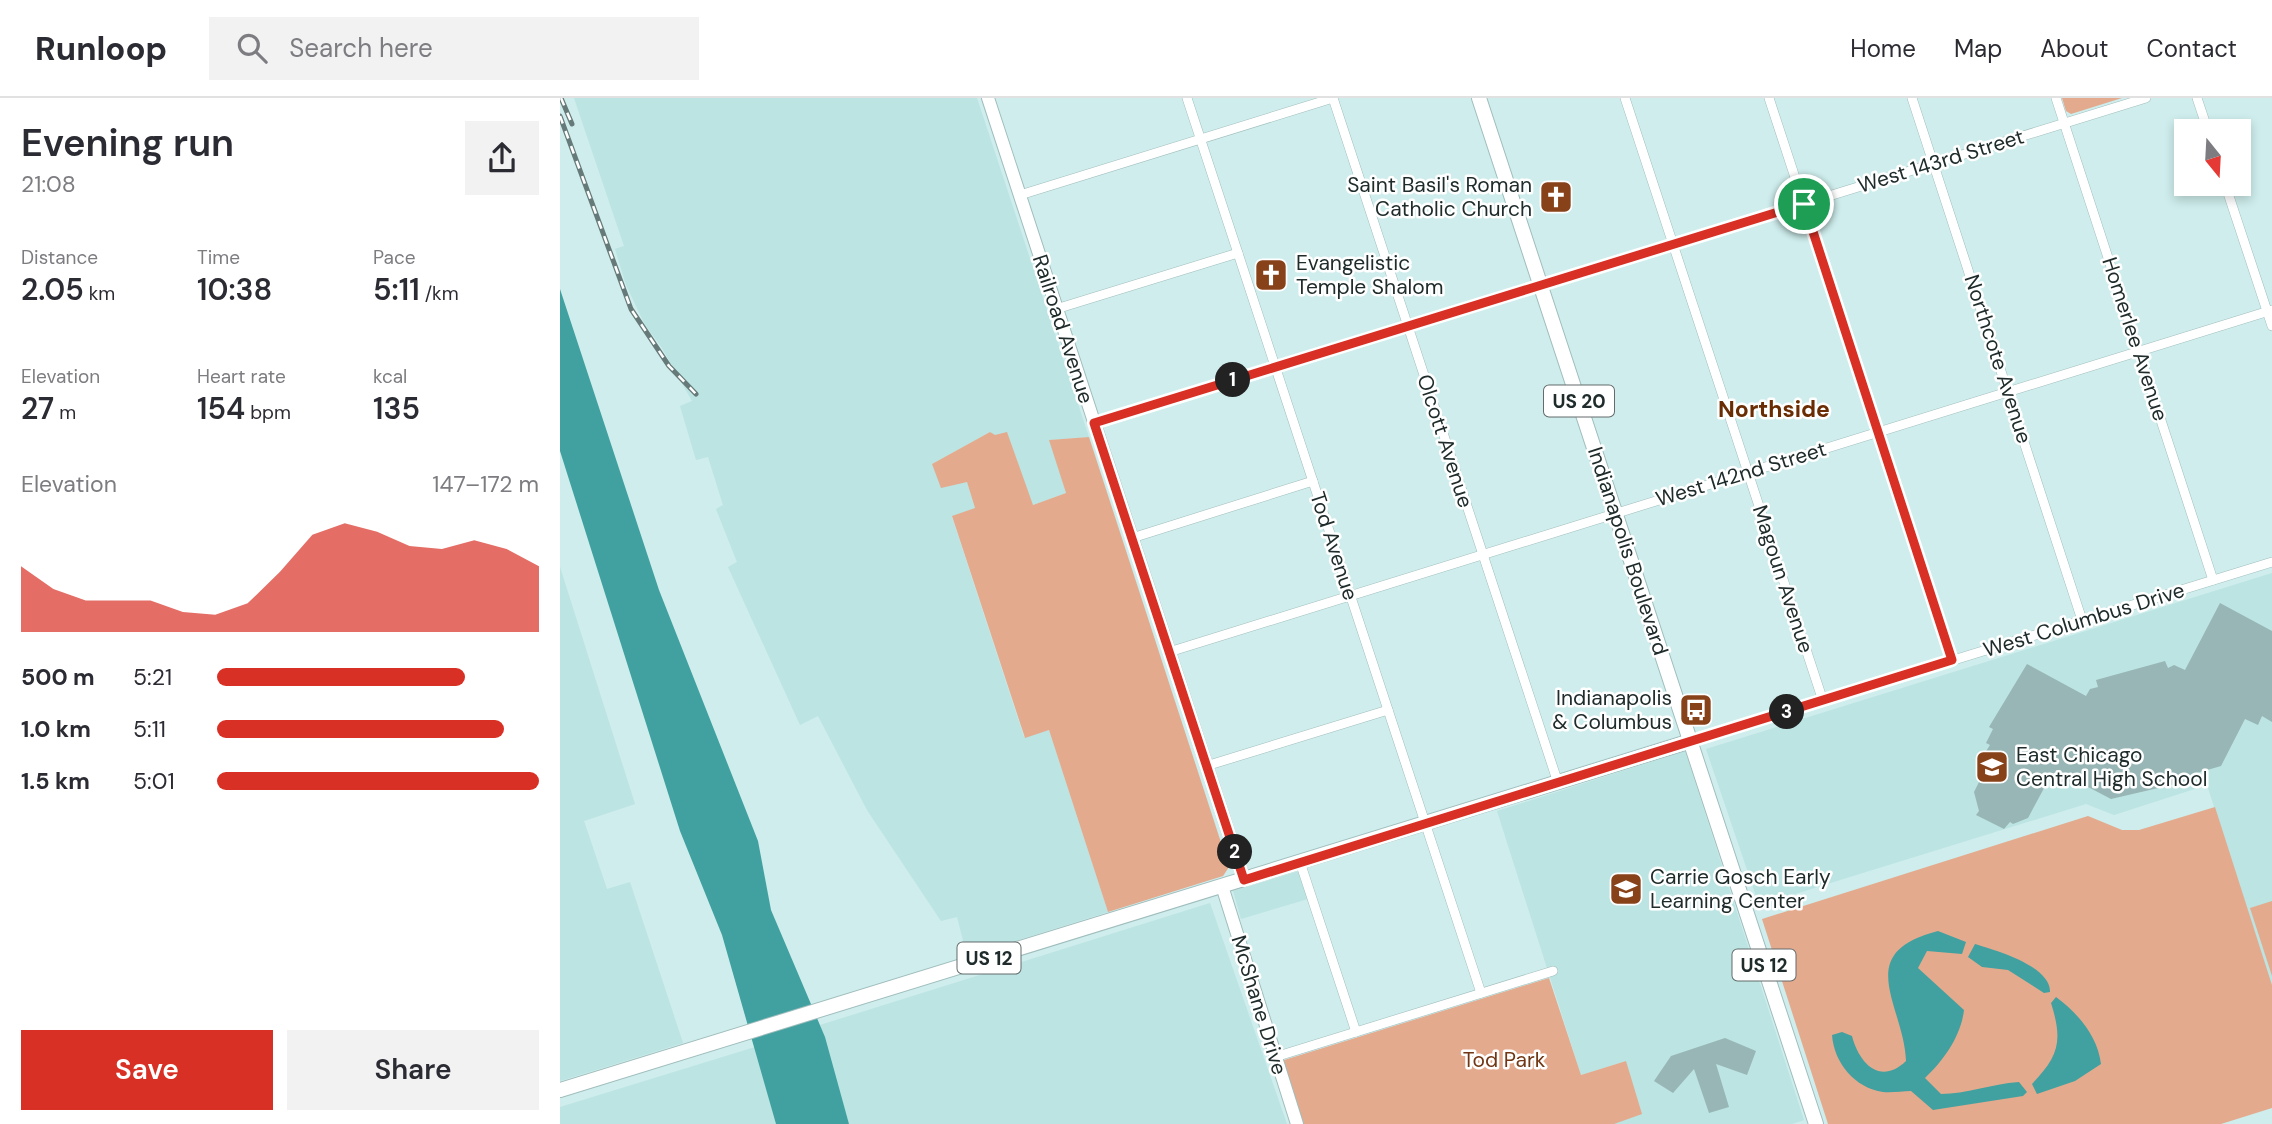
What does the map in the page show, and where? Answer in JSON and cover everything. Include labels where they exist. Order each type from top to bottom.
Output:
[{"type":"main road","name":"Indianapolis Boulevard","points":[[1479,98],[1816,1124]]},
{"type":"main road","name":"West Columbus Drive","points":[[560,1090],[1691,741]]},
{"type":"street","name":"Railroad Avenue","points":[[988,98],[1244,880]]},
{"type":"street","name":"Tod Avenue","points":[[1187,98],[1481,993]]},
{"type":"street","points":[[1020,195],[1333,98]]},
{"type":"street","name":"Olcott Avenue","points":[[1333,98],[1558,783]]},
{"type":"street","name":"Magoun Avenue","points":[[1625,98],[1823,701]]},
{"type":"street","points":[[1769,98],[1952,660]]},
{"type":"street","name":"Northcote Avenue","points":[[1913,98],[2082,620]]},
{"type":"street","name":"Homerlee Avenue","points":[[2056,98],[2213,580]]},
{"type":"street","name":"West 143rd Street","points":[[1094,423],[2146,98]]},
{"type":"street","points":[[2197,98],[2204,119]]},
{"type":"street","points":[[2229,196],[2270,310],[2272,326]]},
{"type":"street","points":[[1056,309],[1238,253]]},
{"type":"street","name":"West 142nd Street","points":[[1169,652],[2270,310]]},
{"type":"street","points":[[1132,538],[1313,481]]},
{"type":"street","name":"West Columbus Drive","points":[[1691,741],[2272,562]]},
{"type":"street","points":[[1206,766],[1388,709]]},
{"type":"street","points":[[1300,862],[1356,1032]]},
{"type":"street","name":"McShane Drive","points":[[1222,886],[1297,1124]]},
{"type":"street","points":[[1275,1057],[1553,971]]},
{"type":"shaded area","points":[[574,98],[977,98],[1089,437],[1050,440],[1066,493],[1033,505],[990,432],[932,464],[967,482],[975,508],[952,517],[1024,737],[1049,730],[1108,912],[967,956],[957,917],[941,921],[867,810],[818,716],[800,725],[728,567],[737,562],[716,509],[723,505],[708,457],[696,460],[680,406],[692,401],[662,348],[645,325],[626,285],[615,249],[624,246]]},
{"type":"shaded area","points":[[560,567],[635,804],[584,821],[607,889],[630,882],[683,1043],[560,1081]]},
{"type":"shaded area","name":"East Chicago Central High School","points":[[2272,573],[2272,985],[2207,785],[2114,815],[2086,804],[1759,905],[1706,749]]},
{"type":"shaded area","name":"Carrie Gosch Early Learning Center","points":[[1685,751],[1804,1120],[1792,1124],[1614,1124],[1626,1061],[1581,1075],[1497,811]]},
{"type":"shaded area","points":[[1299,871],[1308,899],[1241,919],[1233,891]]},
{"type":"shaded area","points":[[1210,903],[1287,1124],[849,1124],[820,1025]]},
{"type":"shaded area","points":[[755,1047],[776,1124],[560,1124],[560,1107]]},
{"type":"green space","points":[[2062,98],[2122,98],[2071,114],[2066,111]]},
{"type":"green space","points":[[990,432],[995,435],[1007,432],[1033,505],[1066,493],[1049,440],[1089,437],[1229,867],[1223,876],[1108,912],[1049,730],[1025,738],[952,516],[975,508],[967,482],[941,488],[932,464]]},
{"type":"green space","points":[[2215,807],[2272,985],[2272,1108],[2221,1124],[1828,1124],[1762,919],[2088,816],[2122,830],[2139,830]]},
{"type":"green space","points":[[2272,901],[2272,976],[2250,908]]},
{"type":"green space","name":"Tod Park","points":[[1549,978],[1581,1075],[1626,1061],[1642,1114],[1614,1124],[1302,1124],[1281,1061]]},
{"type":"water","points":[[560,289],[659,590],[758,841],[771,910],[825,1037],[849,1124],[776,1124],[722,935],[680,831],[560,451]]},
{"type":"water","points":[[1938,931],[1966,942],[1962,954],[1927,951],[1918,968],[1964,1010],[1950,1047],[1925,1078],[1941,1094],[2019,1082],[2027,1092],[2023,1096],[1933,1110],[1911,1091],[1883,1092],[1873,1090],[1855,1080],[1837,1055],[1832,1035],[1842,1032],[1852,1036],[1860,1055],[1872,1068],[1888,1071],[1906,1061],[1892,1001],[1889,967],[1896,953],[1912,941]]},
{"type":"water","points":[[1975,944],[2008,955],[2032,967],[2042,974],[2050,992],[2044,993],[2008,970],[1982,967],[1968,957]]},
{"type":"water","points":[[2056,997],[2086,1026],[2096,1044],[2101,1064],[2075,1081],[2037,1094],[2032,1084],[2048,1065],[2056,1047],[2057,1028],[2051,1003]]},
{"type":"building","name":"East Chicago Central High School","points":[[2220,603],[2272,631],[2272,722],[2262,716],[2258,725],[2245,719],[2221,766],[2183,777],[2184,782],[2111,799],[2069,777],[2065,784],[2050,777],[2028,818],[2013,824],[2010,822],[2004,829],[1976,815],[1979,811],[1974,792],[1990,760],[1983,756],[1990,745],[1986,743],[1993,729],[1989,727],[2027,664],[2086,696],[2090,689],[2098,687],[2096,680],[2165,661],[2168,668],[2174,665],[2185,670]]},
{"type":"building","points":[[1725,1038],[1756,1051],[1747,1075],[1716,1064],[1729,1107],[1709,1113],[1694,1069],[1673,1093],[1654,1081],[1671,1056]]},
{"type":"railway","points":[[561,98],[572,124]]},
{"type":"railway","points":[[560,116],[631,309],[669,366],[696,394]]},
{"type":"place","name":"Saint Basil's Roman Catholic Church","points":[[1556,197]]},
{"type":"place","name":"Evangelistic Temple Shalom","points":[[1271,275]]},
{"type":"place","name":"Indianapolis & Columbus","points":[[1696,710]]},
{"type":"place","name":"East Chicago Central High School","points":[[1992,767]]},
{"type":"place","name":"Carrie Gosch Early Learning Center","points":[[1626,889]]},
{"type":"district","name":"Northside","points":[[1774,409]]},
{"type":"route","points":[[1804,204],[1952,660],[1244,880],[1094,423],[1804,204]]}]
